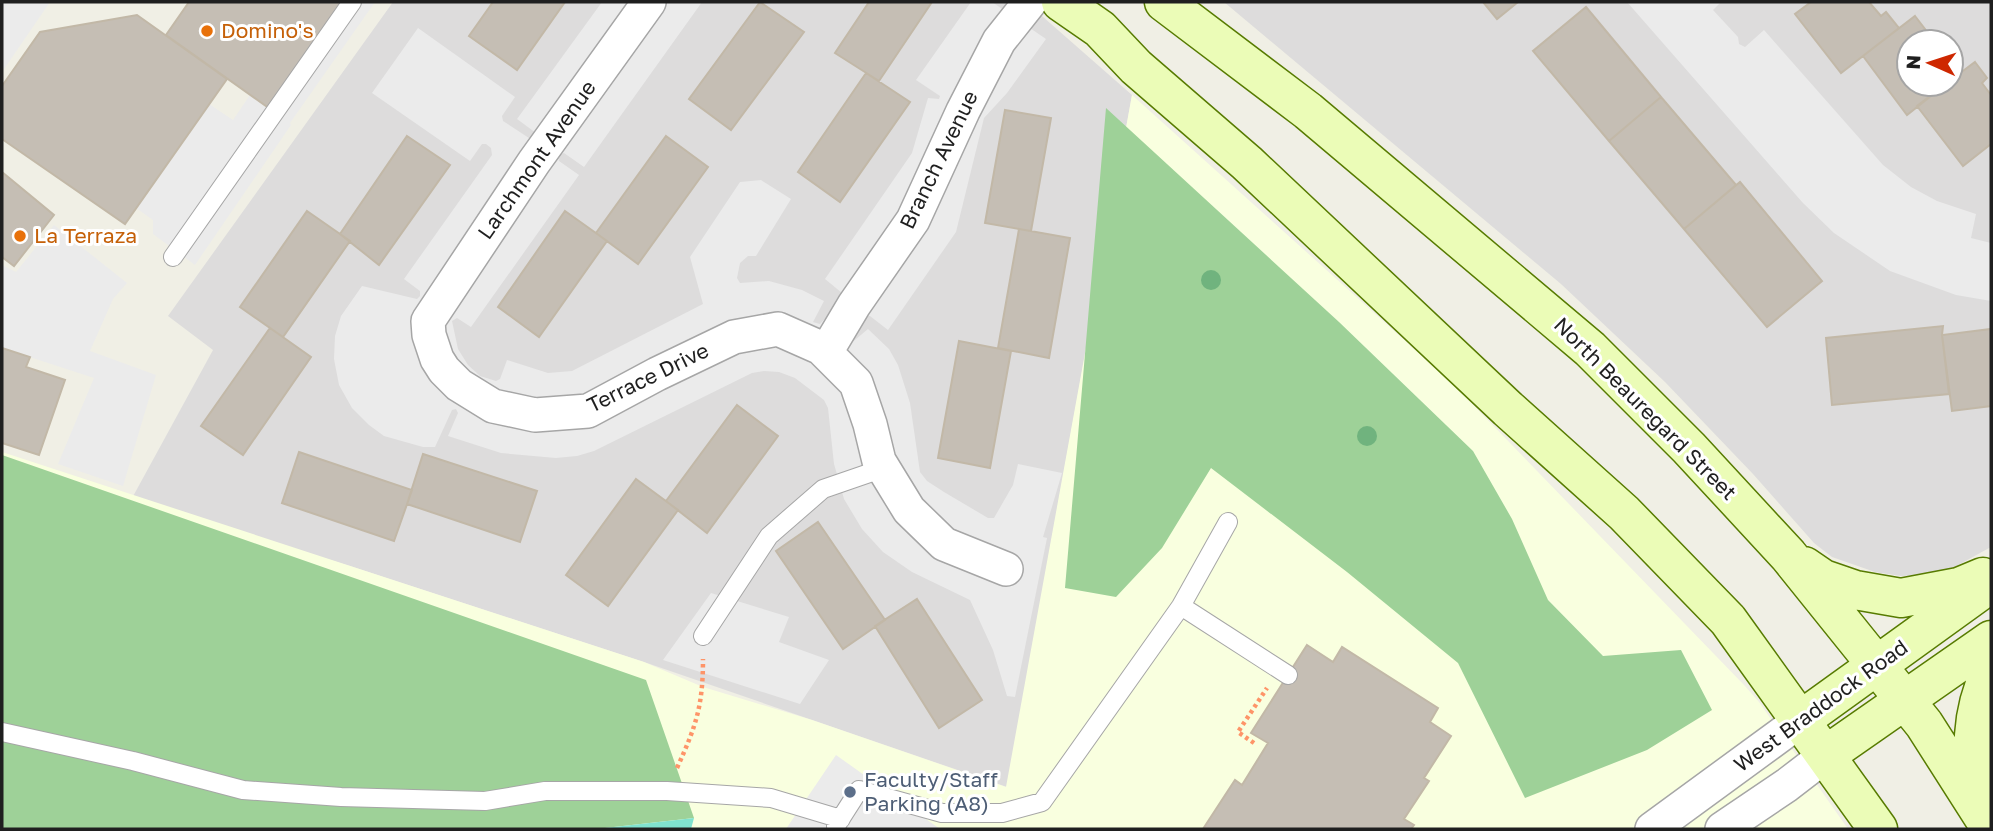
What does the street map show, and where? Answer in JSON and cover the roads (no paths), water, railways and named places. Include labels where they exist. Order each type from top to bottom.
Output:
[{"type":"main road","points":[[1061,2],[1100,29],[1136,67],[1247,163],[1508,409],[1623,513],[1728,620],[1878,829]]},
{"type":"main road","name":"North Beauregard Street","points":[[1164,2],[1308,111],[1433,215],[1590,349],[1689,447],[1788,555],[1906,701],[1933,737],[1991,829]]},
{"type":"main road","points":[[1788,555],[1823,579],[1855,590],[1901,598],[1959,587],[1991,573]]},
{"type":"main road","name":"West Braddock Road","points":[[1801,720],[1991,583]]},
{"type":"main road","name":"West Braddock Road","points":[[1826,755],[1991,640]]},
{"type":"main road","points":[[1991,670],[1982,689],[1973,734],[1980,792],[1991,821]]},
{"type":"street","name":"Larchmont Avenue","points":[[428,321],[534,162],[649,2]]},
{"type":"street","name":"Branch Avenue","points":[[826,352],[854,305],[913,220],[963,111],[999,41],[1030,2]]},
{"type":"street","name":"Terrace Drive","points":[[428,321],[429,335],[437,359],[459,385],[493,405],[535,415],[588,411],[657,373],[734,337],[778,329],[826,352]]},
{"type":"street","points":[[826,352],[856,383],[879,461],[909,510],[944,544],[1006,569]]},
{"type":"street","name":"West Braddock Road","points":[[1652,829],[1801,720]]},
{"type":"street","name":"West Braddock Road","points":[[1722,829],[1826,755]]},
{"type":"lane","points":[[173,257],[352,2]]},
{"type":"lane","points":[[704,636],[769,536],[823,489],[884,468]]},
{"type":"lane","points":[[2,732],[133,761],[243,790],[341,797],[485,801],[545,791],[667,791],[771,798],[838,824],[859,790],[942,813],[1002,813],[1042,802],[1181,606],[1228,522]]},
{"type":"lane","points":[[1181,606],[1283,672]]},
{"type":"place","name":"Domino's","points":[[207,31]]},
{"type":"place","name":"La Terraza","points":[[20,236]]},
{"type":"place","name":"Faculty/Staff Parking (A8)","points":[[850,792]]}]
